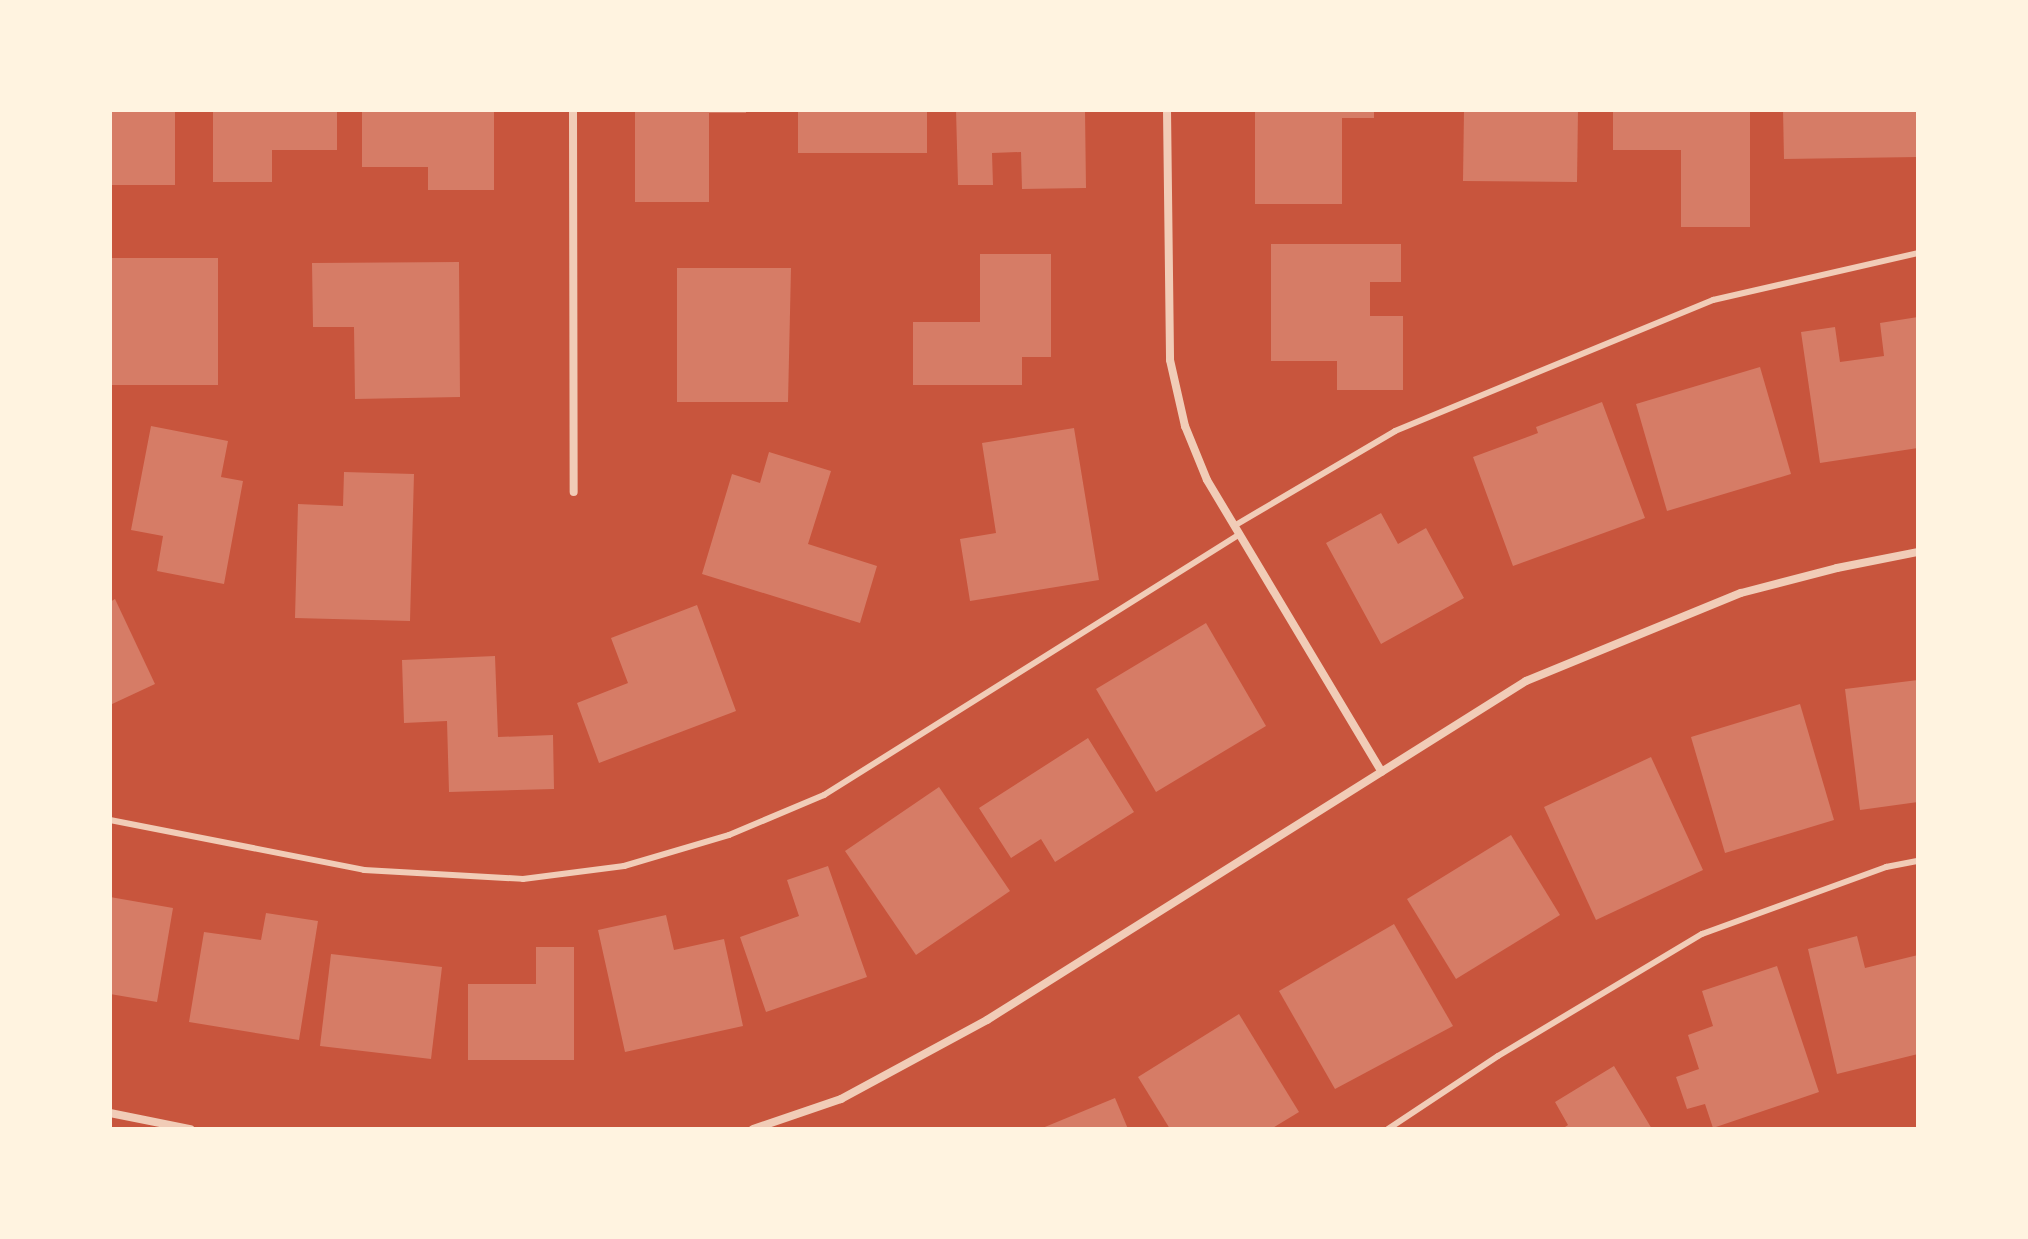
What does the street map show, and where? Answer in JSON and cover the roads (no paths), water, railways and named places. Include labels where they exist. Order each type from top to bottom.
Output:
[{"type":"street","points":[[573,110],[574,492]]},
{"type":"street","points":[[1167,110],[1170,360],[1185,426],[1207,480],[1382,772]]},
{"type":"street","points":[[753,1129],[841,1099],[987,1020],[1526,681],[1727,598],[1837,568],[1918,552]]},
{"type":"street","points":[[110,1113],[190,1129]]},
{"type":"lane","points":[[110,820],[364,870],[523,879],[624,866],[729,835],[824,795],[1395,431],[1713,300],[1918,253]]},
{"type":"lane","points":[[1388,1129],[1498,1056],[1702,934],[1886,867],[1918,861]]}]
